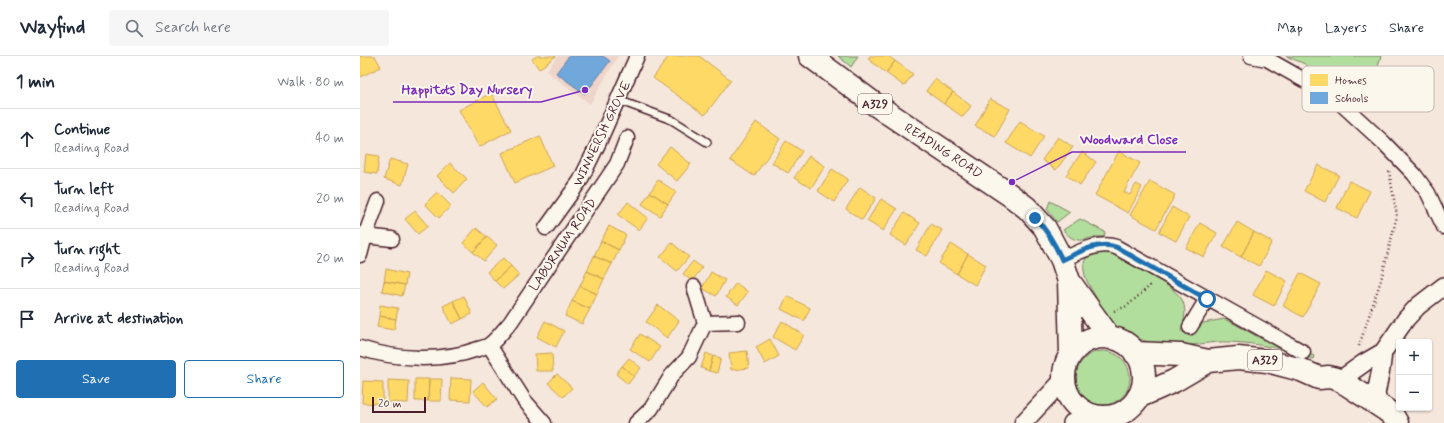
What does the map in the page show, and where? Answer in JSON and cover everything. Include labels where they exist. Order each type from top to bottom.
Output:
[{"type":"main road","name":"READING ROAD","points":[[810,56],[876,105],[935,146],[988,179],[1022,204],[1045,228],[1056,245],[1069,281],[1071,354]]},
{"type":"main road","name":"READING ROAD","points":[[1069,281],[1110,338]]},
{"type":"main road","points":[[1110,338],[1126,344],[1135,353],[1142,365],[1144,374],[1142,387],[1134,403],[1122,413],[1104,417],[1094,416],[1086,413],[1073,403],[1066,390],[1064,379],[1065,366],[1071,354],[1088,341],[1110,338]]},
{"type":"main road","name":"A329","points":[[1135,353],[1181,355],[1208,361],[1238,358],[1267,361],[1301,370],[1330,379],[1325,387],[1378,422],[1382,414],[1393,416],[1397,423]]},
{"type":"main road","name":"A329","points":[[1138,397],[1174,381],[1208,361]]},
{"type":"street","name":"WINNERSH GROVE","points":[[546,228],[580,182],[637,56]]},
{"type":"street","points":[[1251,56],[1267,59],[1302,79]]},
{"type":"street","points":[[1350,112],[1384,143],[1414,174],[1428,194],[1444,227]]},
{"type":"street","name":"LABURNUM ROAD","points":[[360,348],[377,354],[424,358],[446,357],[468,353],[489,345],[510,322],[617,164],[627,138]]},
{"type":"street","points":[[360,255],[365,236],[378,201]]},
{"type":"street","points":[[365,236],[392,239]]},
{"type":"street","points":[[1062,260],[1101,245],[1116,247],[1303,352]]},
{"type":"street","points":[[1330,379],[1383,352],[1406,319],[1418,306],[1444,286]]},
{"type":"street","points":[[636,423],[651,409],[672,375],[689,357],[705,323],[694,287]]},
{"type":"street","points":[[1190,327],[1207,299]]},
{"type":"street","points":[[705,323],[738,322]]},
{"type":"street","points":[[489,345],[524,400],[544,423]]},
{"type":"street","points":[[1382,414],[1376,394],[1383,352]]},
{"type":"street","points":[[1023,423],[1064,379]]},
{"type":"street","points":[[1072,423],[1094,416]]},
{"type":"lane","points":[[618,100],[672,120],[707,142]]},
{"type":"path","points":[[1357,352],[1381,280],[1397,216],[1384,143]]},
{"type":"path","points":[[1107,314],[1127,306],[1152,284]]},
{"type":"shaded area","points":[[558,56],[618,56],[590,104],[546,71]]},
{"type":"green space","points":[[838,56],[858,56],[851,67]]},
{"type":"green space","points":[[1286,56],[1381,56],[1378,66],[1308,66]]},
{"type":"green space","points":[[1050,201],[1070,212],[1057,222],[1047,209]]},
{"type":"green space","points":[[1080,219],[1105,232],[1104,237],[1078,240],[1069,236],[1063,230]]},
{"type":"green space","points":[[1109,251],[1148,272],[1176,292],[1183,302],[1185,310],[1184,323],[1181,331],[1191,337],[1203,323],[1224,319],[1271,344],[1295,349],[1297,347],[1314,356],[1313,359],[1272,348],[1241,343],[1216,342],[1176,346],[1160,345],[1127,333],[1114,324],[1108,317],[1086,280],[1084,263],[1086,259],[1093,254]]},
{"type":"green space","points":[[1103,351],[1113,353],[1122,359],[1128,368],[1130,378],[1128,388],[1122,397],[1113,403],[1103,405],[1093,403],[1084,397],[1078,388],[1076,378],[1078,368],[1084,359],[1093,353]]},
{"type":"building: Homes","points":[[360,56],[375,56],[381,67],[360,77]]},
{"type":"building: Homes","points":[[537,56],[556,56],[539,69],[532,59]]},
{"type":"building: Homes","points":[[669,56],[699,56],[731,80],[705,115],[653,78]]},
{"type":"building: Homes","points":[[870,56],[888,56],[895,61],[886,73],[868,59]]},
{"type":"building: Homes","points":[[895,61],[913,74],[904,86],[886,73]]},
{"type":"building: Homes","points":[[935,79],[953,92],[944,104],[926,91]]},
{"type":"building: Homes","points":[[953,92],[971,106],[963,117],[944,104]]},
{"type":"building: Homes","points":[[491,93],[511,130],[479,147],[459,110]]},
{"type":"building: Homes","points":[[990,99],[1010,109],[995,136],[975,126]]},
{"type":"building: Homes","points":[[1020,121],[1044,136],[1030,158],[1006,143]]},
{"type":"building: Homes","points":[[756,122],[780,139],[754,176],[730,160]]},
{"type":"building: Homes","points":[[540,136],[553,166],[515,183],[502,153]]},
{"type":"building: Homes","points":[[1058,137],[1073,147],[1056,170],[1042,160]]},
{"type":"building: Homes","points":[[786,141],[802,151],[788,173],[772,163]]},
{"type":"building: Homes","points":[[670,147],[691,164],[677,181],[656,164]]},
{"type":"building: Homes","points":[[1119,151],[1140,163],[1124,192],[1130,195],[1136,184],[1142,187],[1128,213],[1095,195]]},
{"type":"building: Homes","points":[[1082,152],[1096,162],[1080,185],[1066,175]]},
{"type":"building: Homes","points":[[366,154],[379,156],[377,174],[364,172]]},
{"type":"building: Homes","points":[[809,156],[825,166],[811,188],[794,178]]},
{"type":"building: Homes","points":[[390,159],[408,164],[402,185],[384,179]]},
{"type":"building: Homes","points":[[450,163],[467,179],[454,193],[437,176]]},
{"type":"building: Homes","points":[[1318,165],[1339,175],[1325,202],[1304,191]]},
{"type":"building: Homes","points":[[832,169],[848,179],[834,202],[818,191]]},
{"type":"building: Homes","points":[[658,180],[676,192],[668,204],[650,192]]},
{"type":"building: Homes","points":[[1150,181],[1175,195],[1156,229],[1130,215]]},
{"type":"building: Homes","points":[[1349,181],[1370,191],[1357,218],[1337,208]]},
{"type":"building: Homes","points":[[860,187],[876,198],[862,220],[846,209]]},
{"type":"building: Homes","points":[[437,192],[451,206],[439,218],[425,204]]},
{"type":"building: Homes","points":[[650,192],[668,204],[660,216],[642,204]]},
{"type":"building: Homes","points":[[881,199],[897,209],[883,231],[867,221]]},
{"type":"building: Homes","points":[[628,202],[648,218],[639,230],[618,215]]},
{"type":"building: Homes","points":[[1172,207],[1189,217],[1176,241],[1159,232]]},
{"type":"building: Homes","points":[[415,211],[428,226],[418,234],[405,219]]},
{"type":"building: Homes","points":[[904,213],[920,223],[906,245],[890,235]]},
{"type":"building: Homes","points":[[1237,222],[1254,232],[1241,257],[1223,247]]},
{"type":"building: Homes","points":[[1200,223],[1217,233],[1204,257],[1186,248]]},
{"type":"building: Homes","points":[[931,224],[942,230],[927,256],[916,250]]},
{"type":"building: Homes","points":[[609,226],[626,235],[619,250],[601,241]]},
{"type":"building: Homes","points":[[476,228],[487,237],[473,252],[463,243]]},
{"type":"building: Homes","points":[[1254,232],[1272,242],[1259,266],[1241,257]]},
{"type":"building: Homes","points":[[487,237],[497,245],[484,261],[473,252]]},
{"type":"building: Homes","points":[[601,241],[619,250],[612,264],[594,256]]},
{"type":"building: Homes","points":[[672,243],[689,257],[677,271],[660,257]]},
{"type":"building: Homes","points":[[951,244],[968,254],[957,274],[939,263]]},
{"type":"building: Homes","points":[[968,254],[986,265],[975,285],[957,274]]},
{"type":"building: Homes","points":[[594,256],[612,264],[604,279],[587,271]]},
{"type":"building: Homes","points":[[503,258],[511,266],[495,281],[487,272]]},
{"type":"building: Homes","points":[[693,261],[702,268],[692,281],[683,274]]},
{"type":"building: Homes","points":[[511,266],[519,275],[503,289],[495,281]]},
{"type":"building: Homes","points":[[386,269],[407,274],[405,285],[384,281]]},
{"type":"building: Homes","points":[[1266,270],[1287,281],[1274,306],[1253,295]]},
{"type":"building: Homes","points":[[587,271],[604,279],[597,294],[580,286]]},
{"type":"building: Homes","points":[[711,272],[725,280],[716,296],[702,288]]},
{"type":"building: Homes","points":[[1300,273],[1321,284],[1303,317],[1283,306]]},
{"type":"building: Homes","points":[[384,281],[405,285],[402,296],[382,291]]},
{"type":"building: Homes","points":[[736,283],[748,292],[738,305],[726,297]]},
{"type":"building: Homes","points":[[580,286],[597,294],[590,309],[572,301]]},
{"type":"building: Homes","points":[[464,296],[472,314],[462,319],[453,301]]},
{"type":"building: Homes","points":[[787,296],[810,308],[804,321],[781,309]]},
{"type":"building: Homes","points":[[453,301],[462,319],[452,324],[443,306]]},
{"type":"building: Homes","points":[[572,301],[590,309],[582,324],[565,316]]},
{"type":"building: Homes","points":[[380,305],[398,308],[396,319],[379,316]]},
{"type":"building: Homes","points":[[658,305],[679,321],[667,338],[646,322]]},
{"type":"building: Homes","points":[[379,316],[396,319],[394,330],[377,327]]},
{"type":"building: Homes","points":[[545,321],[564,331],[556,347],[537,337]]},
{"type":"building: Homes","points":[[782,321],[804,335],[795,350],[773,337]]},
{"type":"building: Homes","points":[[640,334],[660,347],[650,362],[630,349]]},
{"type":"building: Homes","points":[[770,339],[779,356],[765,364],[756,347]]},
{"type":"building: Homes","points":[[747,351],[749,368],[731,370],[729,353]]},
{"type":"building: Homes","points":[[552,353],[553,371],[536,371],[535,354]]},
{"type":"building: Homes","points":[[706,353],[713,356],[709,371],[701,368]]},
{"type":"building: Homes","points":[[713,356],[721,358],[717,373],[709,371]]},
{"type":"building: Homes","points":[[629,358],[641,368],[634,376],[622,366]]},
{"type":"building: Homes","points":[[622,366],[634,376],[628,384],[616,374]]},
{"type":"building: Homes","points":[[557,374],[572,388],[563,397],[548,383]]},
{"type":"building: Homes","points":[[451,378],[471,379],[470,401],[450,400]]},
{"type":"building: Homes","points":[[415,379],[429,379],[428,401],[415,401]]},
{"type":"building: Homes","points":[[429,379],[442,379],[441,401],[428,401]]},
{"type":"building: Homes","points":[[388,380],[409,381],[408,403],[388,402]]},
{"type":"building: Homes","points":[[363,381],[383,382],[383,404],[362,403]]},
{"type":"building: Homes","points":[[483,382],[497,399],[487,407],[473,391]]},
{"type":"building: Schools","points":[[569,56],[603,56],[610,61],[585,94],[556,73]]},
{"type":"place","name":"Happitots Day Nursery","points":[[585,90]]},
{"type":"place","name":"Woodward Close","points":[[1012,182]]},
{"type":"route","points":[[1035,218],[1045,228],[1056,245],[1062,260],[1101,245],[1109,245],[1116,247],[1207,299]]}]
